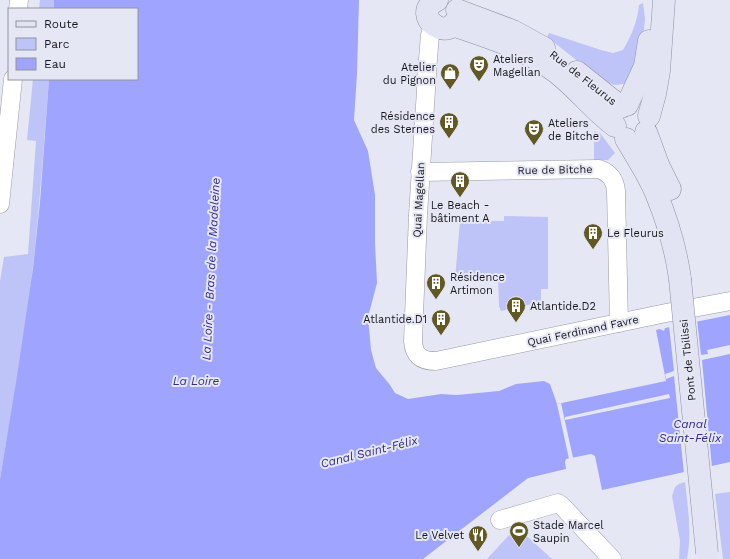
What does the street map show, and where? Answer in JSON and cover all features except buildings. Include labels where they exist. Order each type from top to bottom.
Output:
[{"type":"main road","name":"Rue de Fleurus","points":[[649,0],[651,29],[646,60],[640,80],[622,119],[656,192],[667,221],[679,271]]},
{"type":"main road","points":[[664,0],[659,72],[648,124],[637,139],[622,119],[634,104],[646,110],[648,124],[659,167],[674,198],[677,212],[679,271]]},
{"type":"main road","name":"Rue de Fleurus","points":[[441,10],[509,38],[525,54],[555,72],[577,90],[601,116],[622,119]]},
{"type":"main road","name":"Pont de Tbilissi","points":[[679,271],[707,557]]},
{"type":"street","name":"Quai Magellan","points":[[436,361],[428,361],[420,358],[414,350],[413,341],[420,172],[430,35],[441,10]]},
{"type":"street","points":[[0,204],[13,80]]},
{"type":"street","name":"Rue de Bitche","points":[[420,172],[436,173],[599,169],[608,174],[615,184],[616,192],[619,323]]},
{"type":"street","name":"Quai Ferdinand Favre","points":[[436,361],[730,301]]},
{"type":"street","points":[[500,520],[558,503],[612,559]]},
{"type":"green space","points":[[40,0],[54,0],[54,8],[39,8]]},
{"type":"green space","points":[[643,3],[645,19],[643,38],[630,79],[624,84],[614,85],[602,80],[547,37],[549,33],[613,53],[623,50],[634,28],[639,5]]},
{"type":"green space","points":[[33,80],[49,80],[33,266],[18,373],[0,479],[0,281],[4,257],[28,254],[36,141],[27,140]]},
{"type":"green space","points":[[594,131],[600,133],[615,153],[608,160],[594,160]]},
{"type":"green space","points":[[504,216],[548,217],[548,289],[541,289],[541,302],[501,311],[499,306],[498,275],[473,280],[455,279],[460,221],[504,221]]},
{"type":"green space","points":[[685,482],[689,520],[689,540],[687,559],[679,559],[680,541],[672,496],[675,487]]},
{"type":"green space","points":[[730,492],[730,559],[723,559],[715,494]]},
{"type":"green space","name":"Stade Marcel Saupin","points":[[518,528],[552,559],[487,559],[509,535],[511,536]]},
{"type":"water","name":"La Loire","points":[[54,0],[359,0],[354,120],[368,151],[375,195],[377,283],[368,317],[371,350],[376,368],[395,393],[408,399],[441,394],[457,395],[499,391],[516,384],[544,381],[550,384],[557,404],[666,381],[656,330],[660,329],[664,331],[665,328],[730,315],[730,462],[602,490],[595,456],[591,454],[566,459],[566,469],[528,478],[423,559],[0,559],[0,479],[33,268],[40,202],[49,80],[138,80],[138,8],[54,8]],"holes":[[[669,394],[670,398],[565,420],[565,417]]]},
{"type":"pier","points":[[697,320],[701,355],[708,354],[707,350],[730,345],[730,354],[702,360],[712,468],[684,474],[674,376],[666,379],[665,374],[674,371],[669,326]]},
{"type":"pier","points":[[561,403],[573,458],[569,459],[557,404]]},
{"type":"place","name":"Ateliers Magellan","points":[[479,82]]},
{"type":"place","name":"Atelier du Pignon","points":[[450,90]]},
{"type":"place","name":"Résidence des Sternes","points":[[449,139]]},
{"type":"place","name":"Ateliers de Bitche","points":[[534,146]]},
{"type":"place","name":"Le Beach - bâtiment A","points":[[460,198]]},
{"type":"place","name":"Le Fleurus","points":[[593,250]]},
{"type":"place","name":"Résidence Artimon","points":[[436,300]]},
{"type":"place","name":"Atlantide.D2","points":[[516,323]]},
{"type":"place","name":"Atlantide.D1","points":[[441,336]]},
{"type":"place","name":"Stade Marcel Saupin","points":[[519,548]]},
{"type":"place","name":"Le Velvet","points":[[478,552]]},
{"type":"water label","name":"La Loire - Bras de la Madeleine","points":[[211,269]]},
{"type":"water label","name":"Canal Saint-Félix","points":[[690,431]]},
{"type":"water label","name":"Canal Saint-Félix","points":[[369,452]]}]
